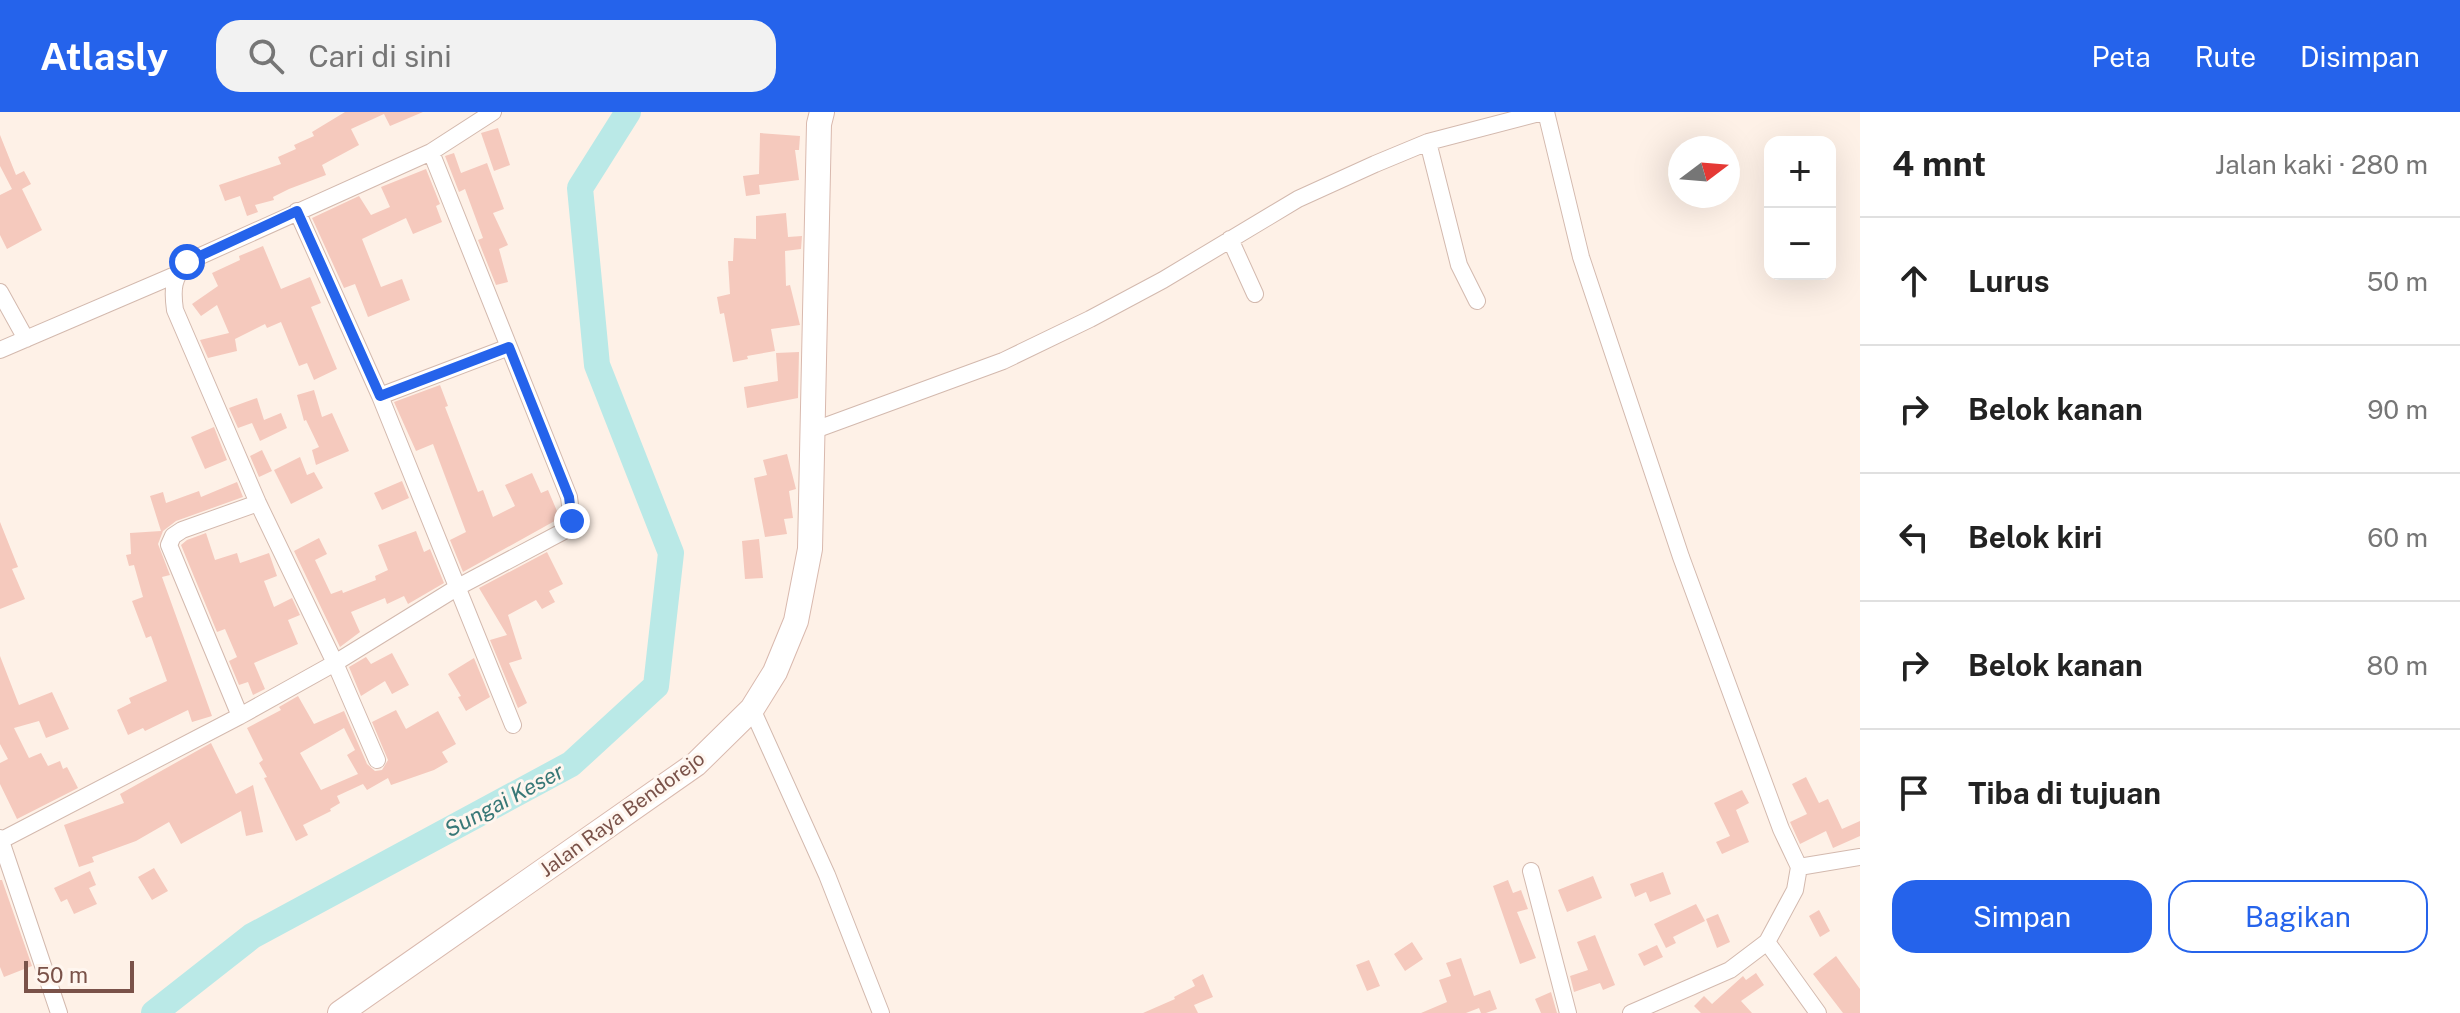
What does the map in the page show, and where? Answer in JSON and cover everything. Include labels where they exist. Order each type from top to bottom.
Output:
[{"type":"main road","name":"Jalan Raya Bendorejo","points":[[340,1013],[696,764],[752,709],[775,672],[796,621],[810,549],[819,124],[822,112]]},
{"type":"street","points":[[0,350],[175,275],[187,262],[431,152],[493,112]]},
{"type":"street","points":[[812,431],[1003,361],[1163,280],[1298,199],[1428,142],[1544,112],[1581,257],[1681,557],[1781,829],[1799,867],[1795,890],[1767,942],[1730,970],[1631,1013]]},
{"type":"street","points":[[1428,142],[1459,265],[1477,301]]},
{"type":"street","points":[[59,1013],[0,840],[240,716],[335,663],[458,587],[564,531],[572,521],[569,497],[431,152]]},
{"type":"street","points":[[297,211],[380,396],[513,725]]},
{"type":"street","points":[[1230,239],[1255,294]]},
{"type":"street","points":[[175,275],[175,310],[258,503],[335,663],[377,760]]},
{"type":"street","points":[[0,292],[26,339]]},
{"type":"street","points":[[380,396],[509,347]]},
{"type":"street","points":[[240,716],[169,545],[173,536],[182,530],[258,503]]},
{"type":"street","points":[[752,709],[827,875],[881,1013]]},
{"type":"street","points":[[1799,867],[1860,857]]},
{"type":"street","points":[[1531,871],[1568,1013]]},
{"type":"street","points":[[1767,942],[1818,1013]]},
{"type":"building","points":[[345,112],[423,112],[390,126],[384,114],[351,129],[359,145],[322,165],[326,175],[289,189],[273,197],[274,200],[255,205],[258,212],[247,216],[240,196],[225,201],[219,185],[281,164],[278,157],[296,149],[294,145],[314,136],[312,132]]},
{"type":"building","points":[[498,128],[510,165],[494,171],[481,133]]},
{"type":"building","points":[[760,133],[800,136],[799,150],[795,150],[799,180],[759,185],[760,194],[746,196],[743,176],[759,174]]},
{"type":"building","points":[[0,135],[16,175],[24,171],[31,184],[22,189],[42,230],[7,249],[0,235],[0,195],[12,189],[0,166]]},
{"type":"building","points":[[454,153],[461,173],[487,163],[504,209],[493,213],[508,245],[499,249],[508,282],[496,285],[478,240],[483,238],[465,189],[459,192],[445,156]]},
{"type":"building","points":[[426,169],[440,204],[436,206],[442,222],[413,234],[406,218],[362,239],[381,287],[402,279],[410,300],[368,317],[355,284],[344,288],[312,218],[359,196],[371,215],[390,207],[381,187]]},
{"type":"building","points":[[786,213],[788,237],[802,236],[801,249],[785,251],[786,286],[790,285],[800,325],[771,329],[775,351],[733,362],[724,313],[720,314],[717,297],[730,294],[728,261],[733,261],[734,238],[756,239],[756,216]]},
{"type":"building","points":[[263,246],[281,289],[310,277],[321,303],[311,307],[337,369],[314,380],[307,363],[299,366],[281,322],[267,328],[265,324],[235,339],[237,351],[208,358],[200,340],[229,333],[217,305],[201,316],[192,304],[218,286],[212,273]]},
{"type":"building","points":[[799,352],[798,398],[747,408],[744,387],[778,381],[776,353]]},
{"type":"building","points":[[440,385],[448,406],[445,407],[478,492],[483,490],[493,517],[515,506],[505,485],[532,473],[541,493],[548,490],[560,518],[463,572],[450,540],[466,532],[433,444],[416,451],[394,402]]},
{"type":"building","points":[[314,390],[322,417],[332,413],[349,451],[316,465],[312,450],[319,447],[304,421],[297,395]]},
{"type":"building","points":[[257,398],[264,420],[281,413],[287,428],[260,441],[252,423],[238,428],[229,408]]},
{"type":"building","points":[[214,427],[227,460],[205,469],[191,437]]},
{"type":"building","points":[[262,450],[272,471],[259,477],[250,456]]},
{"type":"building","points":[[787,454],[796,489],[789,491],[793,518],[784,519],[787,534],[765,537],[754,478],[767,475],[763,460]]},
{"type":"building","points":[[300,457],[307,475],[314,472],[323,488],[291,504],[274,470]]},
{"type":"building","points":[[402,481],[409,498],[382,510],[374,493]]},
{"type":"building","points":[[237,482],[243,497],[176,521],[163,531],[158,544],[170,575],[162,577],[212,716],[192,722],[188,710],[145,731],[143,728],[128,735],[117,710],[131,703],[129,698],[167,681],[151,636],[146,638],[132,601],[143,597],[134,565],[129,566],[126,555],[131,554],[130,533],[161,531],[150,496],[163,492],[166,503],[199,491],[201,497]]},
{"type":"building","points":[[0,522],[18,567],[12,569],[25,599],[0,609]]},
{"type":"building","points":[[416,531],[424,552],[430,549],[444,583],[408,604],[404,596],[387,604],[385,598],[351,612],[360,632],[340,647],[294,551],[319,538],[327,554],[315,560],[331,594],[342,590],[343,593],[376,580],[375,576],[388,570],[378,545]]},
{"type":"building","points":[[206,533],[215,560],[237,553],[240,563],[269,553],[277,576],[264,581],[274,607],[292,598],[300,615],[288,620],[298,644],[254,663],[265,689],[253,695],[248,682],[239,685],[229,661],[237,657],[225,629],[217,632],[181,545]]},
{"type":"building","points":[[759,539],[763,578],[745,579],[742,541]]},
{"type":"building","points":[[547,552],[563,584],[549,591],[555,602],[542,609],[536,600],[508,615],[522,659],[509,663],[527,703],[518,708],[490,640],[507,635],[479,588]]},
{"type":"building","points":[[392,653],[409,685],[392,694],[385,681],[361,696],[349,667],[366,657],[371,664]]},
{"type":"building","points":[[0,656],[19,705],[52,692],[69,729],[46,738],[39,721],[14,728],[29,758],[41,753],[48,766],[60,761],[63,769],[67,767],[78,788],[17,819],[0,784],[0,763],[8,759],[0,744]]},
{"type":"building","points":[[474,658],[490,697],[466,711],[448,674]]},
{"type":"building","points":[[298,696],[314,724],[344,711],[367,764],[375,771],[382,770],[388,760],[372,722],[396,710],[406,729],[438,711],[456,744],[442,752],[448,762],[434,770],[391,785],[388,778],[367,790],[363,784],[337,796],[340,803],[303,825],[308,835],[296,841],[264,778],[267,777],[259,763],[263,760],[247,728],[281,710],[279,707]],"holes":[[[344,728],[355,750],[347,755],[358,774],[321,790],[300,753]]]},
{"type":"building","points":[[211,743],[236,794],[253,785],[263,832],[246,836],[241,811],[181,844],[169,822],[136,841],[92,857],[94,862],[79,867],[64,825],[124,803],[120,794]]},
{"type":"building","points":[[1806,777],[1819,803],[1828,799],[1842,829],[1860,821],[1860,836],[1833,848],[1826,831],[1800,844],[1790,822],[1807,814],[1792,784]]},
{"type":"building","points":[[1742,790],[1749,803],[1736,810],[1749,842],[1722,854],[1716,842],[1730,836],[1714,803]]},
{"type":"building","points":[[154,868],[168,891],[152,900],[138,877]]},
{"type":"building","points":[[90,871],[96,885],[89,888],[97,904],[74,914],[67,899],[61,902],[54,888]]},
{"type":"building","points":[[1663,872],[1671,894],[1650,902],[1646,892],[1635,897],[1630,884]]},
{"type":"building","points":[[1593,876],[1602,898],[1567,912],[1558,890]]},
{"type":"building","points":[[0,880],[32,966],[4,977],[0,967]]},
{"type":"building","points":[[1508,880],[1513,893],[1521,890],[1528,909],[1517,912],[1536,958],[1520,964],[1493,886]]},
{"type":"building","points":[[1696,904],[1705,921],[1673,937],[1676,943],[1666,948],[1654,924]]},
{"type":"building","points":[[1819,910],[1830,931],[1820,937],[1809,916]]},
{"type":"building","points":[[1718,914],[1730,942],[1717,948],[1706,919]]},
{"type":"building","points":[[1595,935],[1615,985],[1603,990],[1600,983],[1574,992],[1570,976],[1588,970],[1577,942]]},
{"type":"building","points":[[1412,942],[1423,959],[1405,971],[1394,954]]},
{"type":"building","points":[[1657,945],[1663,957],[1644,966],[1638,954]]},
{"type":"building","points":[[1836,956],[1860,989],[1860,1013],[1843,1013],[1813,974]]},
{"type":"building","points":[[1461,958],[1474,996],[1490,990],[1497,1009],[1486,1013],[1481,1013],[1479,1008],[1466,1013],[1421,1013],[1447,1002],[1439,980],[1451,976],[1446,963]]},
{"type":"building","points":[[1369,960],[1380,986],[1367,991],[1356,965]]},
{"type":"building","points":[[1756,973],[1764,985],[1741,1001],[1752,1013],[1701,1013],[1694,1006],[1704,996],[1712,1004],[1743,976],[1746,980]]},
{"type":"building","points":[[1203,974],[1213,997],[1194,1005],[1198,1013],[1143,1013],[1195,986],[1192,980]]},
{"type":"building","points":[[1551,992],[1557,1013],[1541,1013],[1535,999]]},
{"type":"waterway","name":"Sungai Keser","points":[[154,1013],[252,936],[571,764],[656,686],[671,553],[597,365],[580,188],[628,112]]},
{"type":"route","points":[[187,262],[297,211],[380,396],[509,347],[569,497],[572,521]]}]
